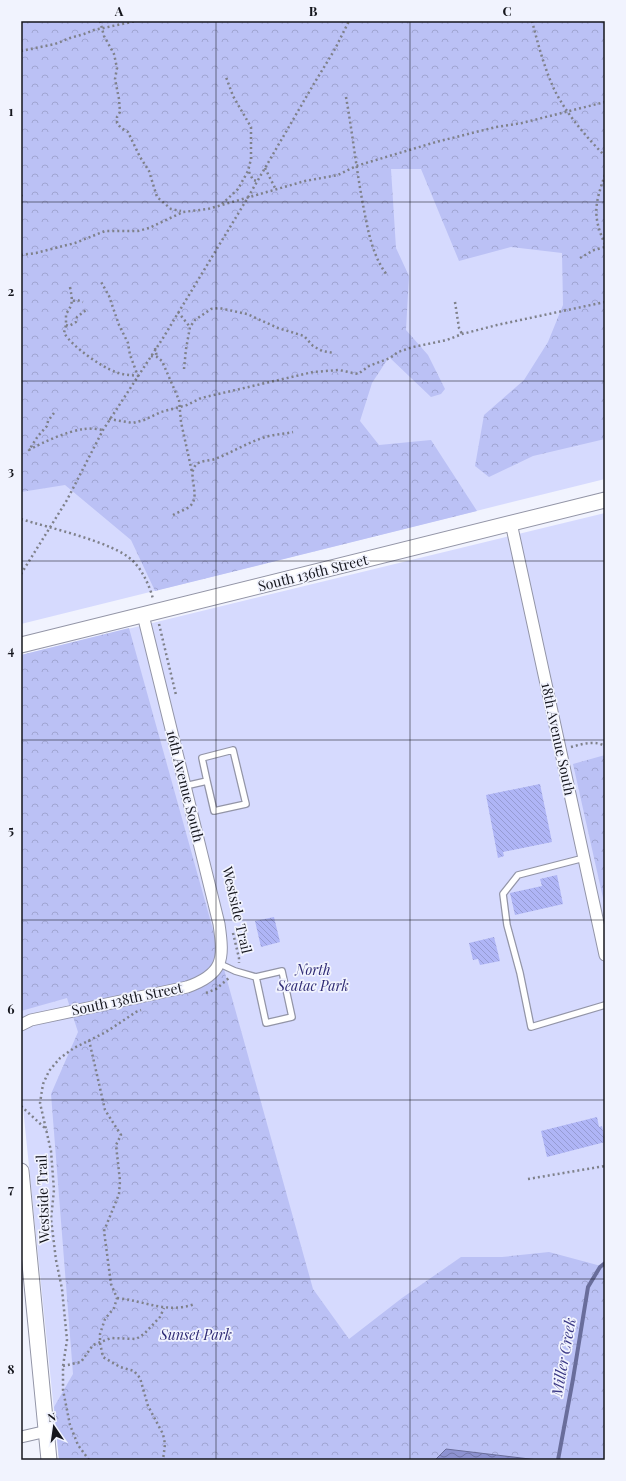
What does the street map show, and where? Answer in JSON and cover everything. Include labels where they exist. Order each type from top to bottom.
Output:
[{"type":"street","name":"South 136th Street","points":[[21,645],[605,500]]},
{"type":"street","name":"18th Avenue South","points":[[511,523],[605,955]]},
{"type":"street","name":"16th Avenue South","points":[[150,613],[185,786],[219,924],[221,961]]},
{"type":"street","name":"South 138th Street","points":[[21,1025],[31,1020],[187,987],[207,978],[221,961]]},
{"type":"street","points":[[21,1171],[49,1460]]},
{"type":"street","points":[[21,1437],[46,1431]]},
{"type":"lane","points":[[234,750],[246,804],[214,811],[207,781],[202,758],[234,750]]},
{"type":"lane","points":[[185,786],[207,781]]},
{"type":"lane","points":[[584,858],[518,875],[503,894],[507,925],[520,972],[531,1027],[605,1005]]},
{"type":"lane","points":[[221,961],[235,971],[256,977],[282,971],[292,1018],[266,1023],[256,977]]},
{"type":"path","points":[[100,21],[108,45],[114,54],[117,68],[115,79],[120,112],[117,117],[117,123],[121,128],[128,132],[140,157],[149,171],[157,197],[170,209],[183,212]]},
{"type":"path","points":[[21,51],[55,44],[102,28],[136,21]]},
{"type":"path","points":[[21,574],[67,500],[103,430],[151,356],[265,168],[335,50],[349,21]]},
{"type":"path","points":[[532,21],[547,71],[555,90],[568,112],[605,156]]},
{"type":"path","points":[[222,205],[238,189],[248,172],[251,158],[251,127],[235,100],[226,77]]},
{"type":"path","points":[[346,97],[352,130],[359,187],[370,237],[380,266],[387,275]]},
{"type":"path","points":[[21,255],[36,253],[105,232],[138,231],[149,228],[183,212],[208,209],[305,182],[338,175],[356,166],[436,142],[568,112],[605,102]]},
{"type":"path","points":[[265,168],[276,190]]},
{"type":"path","points":[[248,172],[253,180],[257,181]]},
{"type":"path","points":[[605,175],[596,210],[596,217],[605,244]]},
{"type":"path","points":[[601,187],[605,184]]},
{"type":"path","points":[[21,195],[24,199]]},
{"type":"path","points":[[580,258],[594,250],[605,247]]},
{"type":"path","points":[[100,280],[109,296],[119,325],[128,343],[130,355],[138,376]]},
{"type":"path","points":[[70,287],[73,301],[66,314],[64,333],[89,357],[115,372],[138,376]]},
{"type":"path","points":[[73,301],[78,300],[83,302]]},
{"type":"path","points":[[455,302],[459,328],[462,334]]},
{"type":"path","points":[[110,419],[133,423],[144,420],[161,412],[180,408],[201,398],[313,372],[339,370],[358,374],[369,366],[390,358],[398,352],[413,347],[546,314],[605,302]]},
{"type":"path","points":[[184,369],[190,327],[195,320],[205,312],[211,309],[219,308],[247,314],[278,328],[304,336],[317,349],[334,353]]},
{"type":"path","points":[[66,325],[69,326],[76,322],[77,317],[86,310]]},
{"type":"path","points":[[178,312],[190,327]]},
{"type":"path","points":[[155,348],[157,357],[166,368],[177,394],[181,422],[192,473],[194,492],[192,504],[173,515]]},
{"type":"path","points":[[151,356],[157,357]]},
{"type":"path","points":[[54,413],[48,420],[47,426],[29,450],[62,435],[78,430],[103,430]]},
{"type":"path","points":[[192,473],[198,462],[215,459],[239,447],[264,438],[293,432]]},
{"type":"path","points":[[21,519],[103,544],[125,554],[134,562],[140,570],[153,597],[150,613],[178,701]]},
{"type":"path","points":[[560,749],[588,743],[599,743],[605,746]]},
{"type":"path","name":"Westside Trail","points":[[201,995],[216,989],[235,971],[239,958],[231,926]]},
{"type":"path","name":"Westside Trail","points":[[89,1460],[78,1445],[70,1425],[63,1390],[63,1366],[67,1340],[62,1289],[56,1260],[51,1219],[54,1190],[51,1152],[40,1103],[43,1084],[49,1071],[60,1058],[143,1009]]},
{"type":"path","points":[[89,1040],[105,1110],[122,1135],[116,1145],[119,1168],[119,1194],[104,1231],[111,1284],[117,1298],[114,1308],[105,1319],[100,1334],[100,1343],[103,1357],[120,1367],[134,1372],[140,1378],[148,1406],[163,1434],[165,1444],[163,1460]]},
{"type":"path","points":[[21,1106],[47,1130]]},
{"type":"path","points":[[528,1179],[605,1166]]},
{"type":"path","points":[[117,1298],[129,1299],[139,1303],[164,1308],[184,1308],[195,1304]]},
{"type":"path","points":[[63,1366],[81,1362],[93,1345],[111,1338],[136,1339],[144,1334],[160,1317],[164,1308]]},
{"type":"green space","points":[[21,21],[605,21],[605,479],[21,624]]},
{"type":"green space","points":[[21,21],[605,21],[605,439],[533,456],[489,477],[475,466],[484,415],[524,380],[548,342],[563,305],[562,253],[511,247],[459,261],[421,169],[391,169],[396,248],[409,276],[406,330],[428,355],[445,389],[441,394],[431,397],[389,357],[372,383],[360,421],[379,445],[431,440],[477,511],[155,591],[131,540],[65,485],[21,492]]},
{"type":"green space","name":"North Seatac Park","points":[[605,513],[605,1460],[59,1460],[21,1088],[21,655]]},
{"type":"green space","name":"Sunset Park","points":[[129,628],[313,1289],[349,1339],[402,1298],[461,1257],[502,1257],[549,1252],[601,1266],[605,1261],[605,1460],[59,1460],[54,1407],[73,1374],[51,1094],[78,1032],[67,998],[21,1011],[21,655]]},
{"type":"green space","points":[[605,755],[605,907],[573,764]]},
{"type":"water","points":[[446,1449],[538,1460],[435,1460]]},
{"type":"building","points":[[540,784],[552,842],[503,852],[504,856],[498,858],[486,795]]},
{"type":"building","points":[[557,875],[563,904],[515,915],[510,893],[542,886],[540,879]]},
{"type":"building","points":[[274,917],[280,942],[261,947],[255,921]]},
{"type":"building","points":[[494,937],[500,961],[480,965],[478,959],[473,960],[469,943]]},
{"type":"building","points":[[597,1117],[599,1127],[602,1126],[605,1142],[547,1157],[541,1131]]},
{"type":"waterway","name":"Miller Creek","points":[[558,1460],[588,1287],[600,1267],[605,1263]]}]
